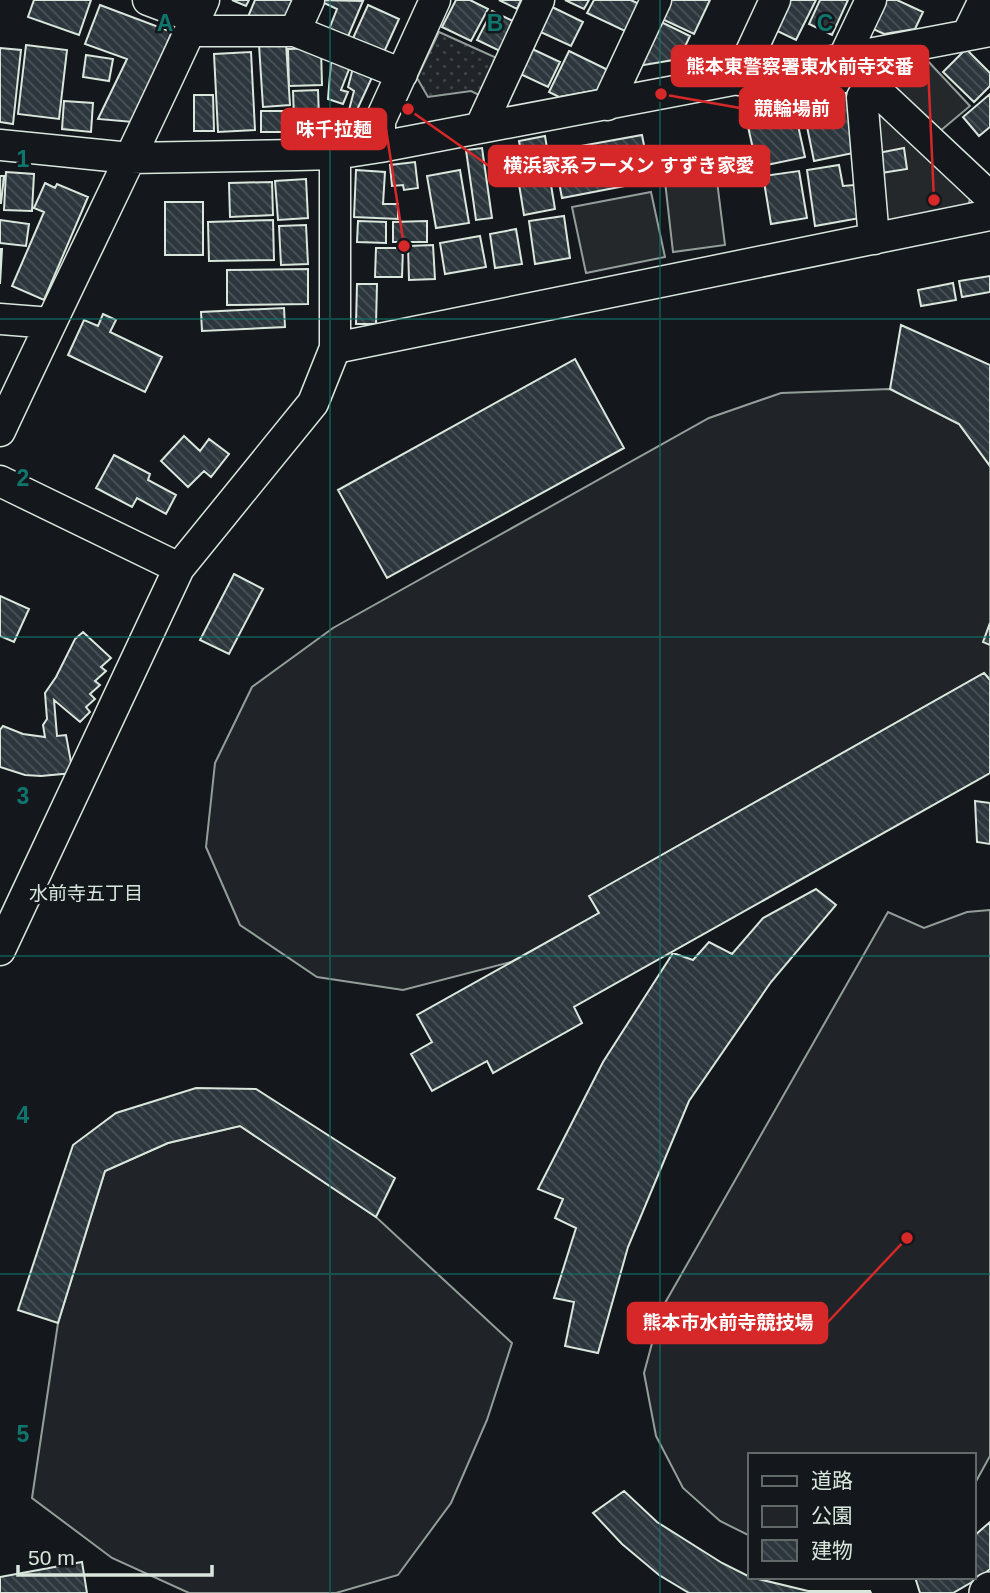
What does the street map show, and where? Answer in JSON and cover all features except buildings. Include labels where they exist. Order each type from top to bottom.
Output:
[{"type":"street","points":[[148,0],[197,16],[295,31],[402,74]]},
{"type":"street","points":[[295,31],[309,0]]},
{"type":"street","points":[[380,148],[380,121],[435,0]]},
{"type":"street","points":[[480,128],[539,0]]},
{"type":"street","points":[[607,105],[656,0]]},
{"type":"street","points":[[738,80],[775,0]]},
{"type":"street","points":[[843,60],[871,0]]},
{"type":"street","points":[[0,145],[130,158],[335,153],[380,148],[978,33],[984,0]]},
{"type":"street","points":[[0,430],[197,16]]},
{"type":"street","points":[[843,60],[990,197]]},
{"type":"street","points":[[870,86],[862,97],[874,239]]},
{"type":"street","points":[[0,950],[179,568],[313,402],[335,348],[335,153]]},
{"type":"street","points":[[335,348],[990,215]]},
{"type":"street","points":[[0,319],[51,323]]},
{"type":"street","points":[[0,481],[179,568]]},
{"type":"green space","points":[[439,32],[499,59],[483,97],[471,91],[428,97],[417,78]]},
{"type":"green space","points":[[890,389],[959,424],[990,466],[990,623],[984,641],[990,645],[990,679],[984,673],[590,896],[599,913],[511,962],[403,990],[317,977],[240,925],[206,847],[215,763],[252,687],[333,628],[709,418],[781,393]]},
{"type":"green space","points":[[990,910],[990,1456],[976,1481],[976,1453],[748,1453],[748,1535],[720,1521],[683,1488],[656,1436],[644,1373],[661,1310],[888,912],[924,928],[967,912]]},
{"type":"green space","points":[[240,1126],[376,1217],[512,1343],[487,1420],[451,1503],[398,1575],[336,1593],[189,1593],[112,1558],[32,1498],[58,1323],[105,1171],[168,1143]]},
{"type":"shaded area","points":[[925,58],[970,106],[939,132],[878,77],[880,66]]},
{"type":"shaded area","points":[[873,108],[971,195],[968,206],[882,223]]},
{"type":"shaded area","points":[[713,149],[725,245],[673,252],[662,155]]},
{"type":"shaded area","points":[[651,192],[665,257],[586,273],[572,207]]},
{"type":"place","name":"競輪場前","points":[[661,94]]},
{"type":"place","name":"横浜家系ラーメン すずき家愛","points":[[408,109]]},
{"type":"place","name":"熊本東警察署東水前寺交番","points":[[934,200]]},
{"type":"place","name":"味千拉麺","points":[[404,246]]},
{"type":"place","name":"熊本市水前寺競技場","points":[[907,1238]]},
{"type":"district","name":"水前寺五丁目","points":[[86,893]]}]
